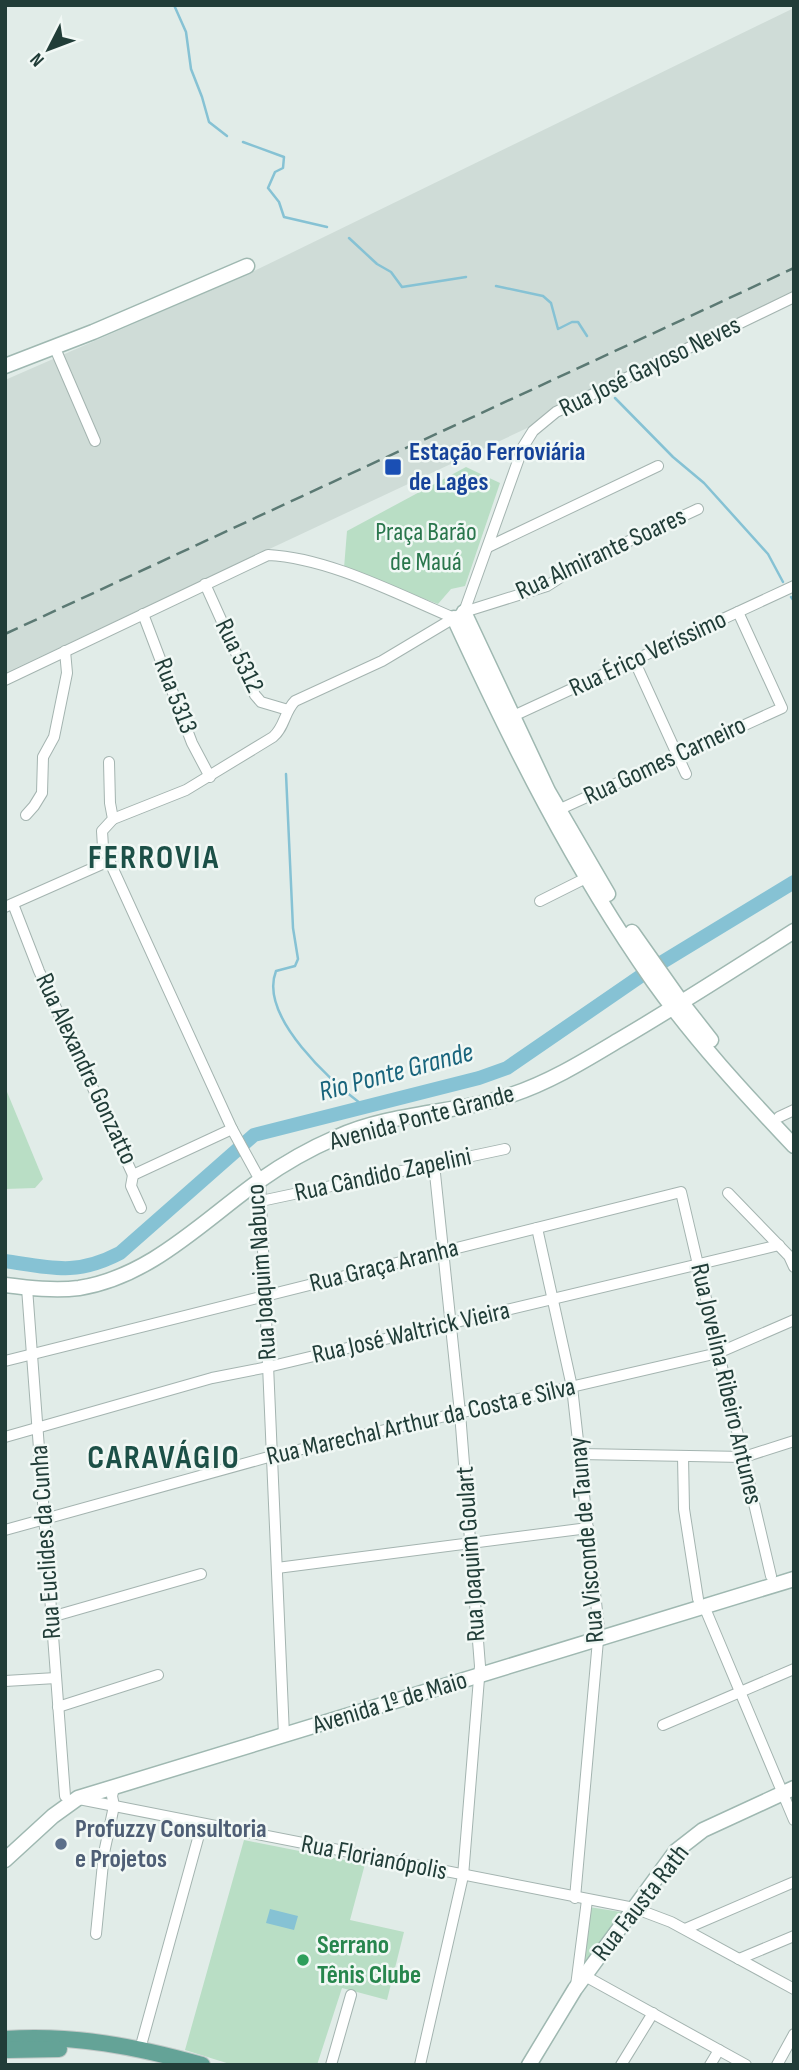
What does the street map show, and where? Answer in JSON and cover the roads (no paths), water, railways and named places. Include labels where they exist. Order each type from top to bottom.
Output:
[{"type":"main road","points":[[5,2039],[76,2039],[140,2049],[202,2065]]},
{"type":"main road","points":[[5,2050],[61,2049],[95,2052],[158,2065]]},
{"type":"street","points":[[5,366],[93,332],[247,266]]},
{"type":"street","name":"Rua José Gayoso Neves","points":[[459,615],[488,547],[523,447],[541,422],[556,412],[794,297]]},
{"type":"street","points":[[54,346],[95,441]]},
{"type":"street","points":[[488,547],[658,466]]},
{"type":"street","name":"Rua Almirante Soares","points":[[288,710],[295,701],[382,662],[459,615],[547,586],[599,554],[698,509]]},
{"type":"street","points":[[5,680],[268,555],[288,556],[324,565],[459,615],[586,878],[646,961]]},
{"type":"street","name":"Rua 5312","points":[[205,584],[255,695],[261,702],[288,710]]},
{"type":"street","name":"Rua Érico Veríssimo","points":[[507,719],[794,586]]},
{"type":"street","name":"Rua Gomes Carneiro","points":[[554,812],[782,708],[738,612]]},
{"type":"street","name":"Rua 5313","points":[[144,614],[192,743],[210,776]]},
{"type":"street","points":[[26,815],[42,793],[43,757],[54,737],[67,673],[65,651]]},
{"type":"street","points":[[634,660],[686,774]]},
{"type":"street","points":[[113,819],[186,790],[210,776],[279,732],[288,710]]},
{"type":"street","name":"Rua Joaquim Nabuco","points":[[109,762],[109,796],[113,819],[102,831],[101,840],[232,1129],[260,1180],[284,1731]]},
{"type":"street","points":[[554,812],[601,883],[656,977],[794,1146]]},
{"type":"street","points":[[9,906],[109,861]]},
{"type":"street","points":[[540,901],[586,878]]},
{"type":"street","name":"Rua Alexandre Gonzatto","points":[[9,906],[133,1175],[232,1129]]},
{"type":"street","name":"Avenida Ponte Grande","points":[[5,1285],[27,1288],[79,1288],[107,1281],[132,1270],[172,1247],[260,1180],[309,1150],[341,1135],[414,1116],[486,1102],[537,1085],[565,1072],[678,1006],[794,931]]},
{"type":"street","points":[[773,1117],[794,1110]]},
{"type":"street","points":[[773,1117],[794,1133]]},
{"type":"street","name":"Rua Cândido Zapelini","points":[[261,1201],[505,1149]]},
{"type":"street","name":"Rua Joaquim Goulart","points":[[420,2065],[463,1876],[479,1671],[460,1413],[434,1164]]},
{"type":"street","points":[[133,1175],[131,1186],[141,1208]]},
{"type":"street","name":"Rua Graça Aranha","points":[[5,1361],[681,1192]]},
{"type":"street","name":"Rua Jovelina Ribeiro Antunes","points":[[681,1192],[771,1576]]},
{"type":"street","points":[[729,1193],[789,1256],[794,1267]]},
{"type":"street","name":"Rua Visconde de Taunay","points":[[537,1228],[572,1387],[599,1634],[575,1898]]},
{"type":"street","name":"Rua José Waltrick Vieira","points":[[5,1437],[212,1378],[779,1245]]},
{"type":"street","name":"Rua Euclides da Cunha","points":[[27,1288],[58,1706],[71,1797]]},
{"type":"street","name":"Rua Marechal Arthur da Costa e Silva","points":[[5,1530],[272,1457],[718,1353],[794,1320]]},
{"type":"street","points":[[580,1454],[744,1457],[794,1441]]},
{"type":"street","points":[[683,1456],[684,1509],[701,1602],[740,1692],[788,1791],[794,1820]]},
{"type":"street","points":[[277,1568],[588,1528]]},
{"type":"street","name":"Avenida 1º de Maio","points":[[5,1847],[71,1797],[701,1602],[794,1569]]},
{"type":"street","points":[[51,1617],[201,1574]]},
{"type":"street","name":"Avenida 1º de Maio","points":[[701,1602],[794,1579]]},
{"type":"street","points":[[663,1725],[794,1669]]},
{"type":"street","points":[[58,1706],[158,1675]]},
{"type":"street","points":[[6,1679],[56,1678]]},
{"type":"street","name":"Avenida 1º de Maio","points":[[5,1860],[71,1797],[114,1787],[284,1731]]},
{"type":"street","points":[[96,1934],[104,1853],[114,1806],[114,1787]]},
{"type":"street","name":"Rua Fausta Rath","points":[[529,2065],[575,1989],[667,1863],[688,1840],[721,1821],[788,1791]]},
{"type":"street","name":"Rua Florianópolis","points":[[71,1797],[634,1908],[685,1929],[794,1989]]},
{"type":"street","points":[[140,2049],[202,1824]]},
{"type":"street","points":[[685,1929],[794,1882]]},
{"type":"street","points":[[575,1989],[587,1900]]},
{"type":"street","points":[[739,1959],[794,1936]]},
{"type":"street","points":[[585,1976],[746,2065]]},
{"type":"street","points":[[331,2065],[351,1995]]},
{"type":"street","points":[[621,2065],[653,2013]]},
{"type":"street","points":[[777,2065],[794,2034]]},
{"type":"street","points":[[710,2065],[719,2050]]},
{"type":"water","points":[[270,1909],[298,1916],[294,1930],[266,1923]]},
{"type":"waterway","points":[[174,5],[186,32],[191,69],[209,122],[227,136]]},
{"type":"waterway","points":[[243,142],[284,157],[283,168],[275,172],[268,188],[279,202],[284,217],[327,227]]},
{"type":"waterway","points":[[349,238],[377,264],[391,272],[402,287],[466,277]]},
{"type":"waterway","points":[[496,286],[543,296],[551,303],[558,329],[578,322],[587,336]]},
{"type":"waterway","points":[[615,398],[673,457],[704,483],[768,554],[783,582]]},
{"type":"waterway","points":[[791,597],[794,601]]},
{"type":"waterway","points":[[286,774],[293,928],[298,959],[295,966],[276,971],[273,989],[278,1008],[302,1047],[318,1066],[365,1107]]},
{"type":"waterway","name":"Rio Ponte Grande","points":[[5,1261],[64,1268],[90,1265],[104,1260],[120,1253],[254,1135],[479,1078],[507,1068],[651,969],[794,882]]},
{"type":"railway","points":[[5,634],[794,268]]},
{"type":"place","name":"Estação Ferroviária de Lages","points":[[393,467]]},
{"type":"place","name":"Profuzzy Consultoria e Projetos","points":[[61,1844]]},
{"type":"place","name":"Serrano Tênis Clube","points":[[303,1960]]},
{"type":"district","name":"FERROVIA","points":[[154,858]]},
{"type":"district","name":"CARAVÁGIO","points":[[164,1458]]},
{"type":"park label","name":"Praça Barão de Mauá","points":[[426,547]]}]
